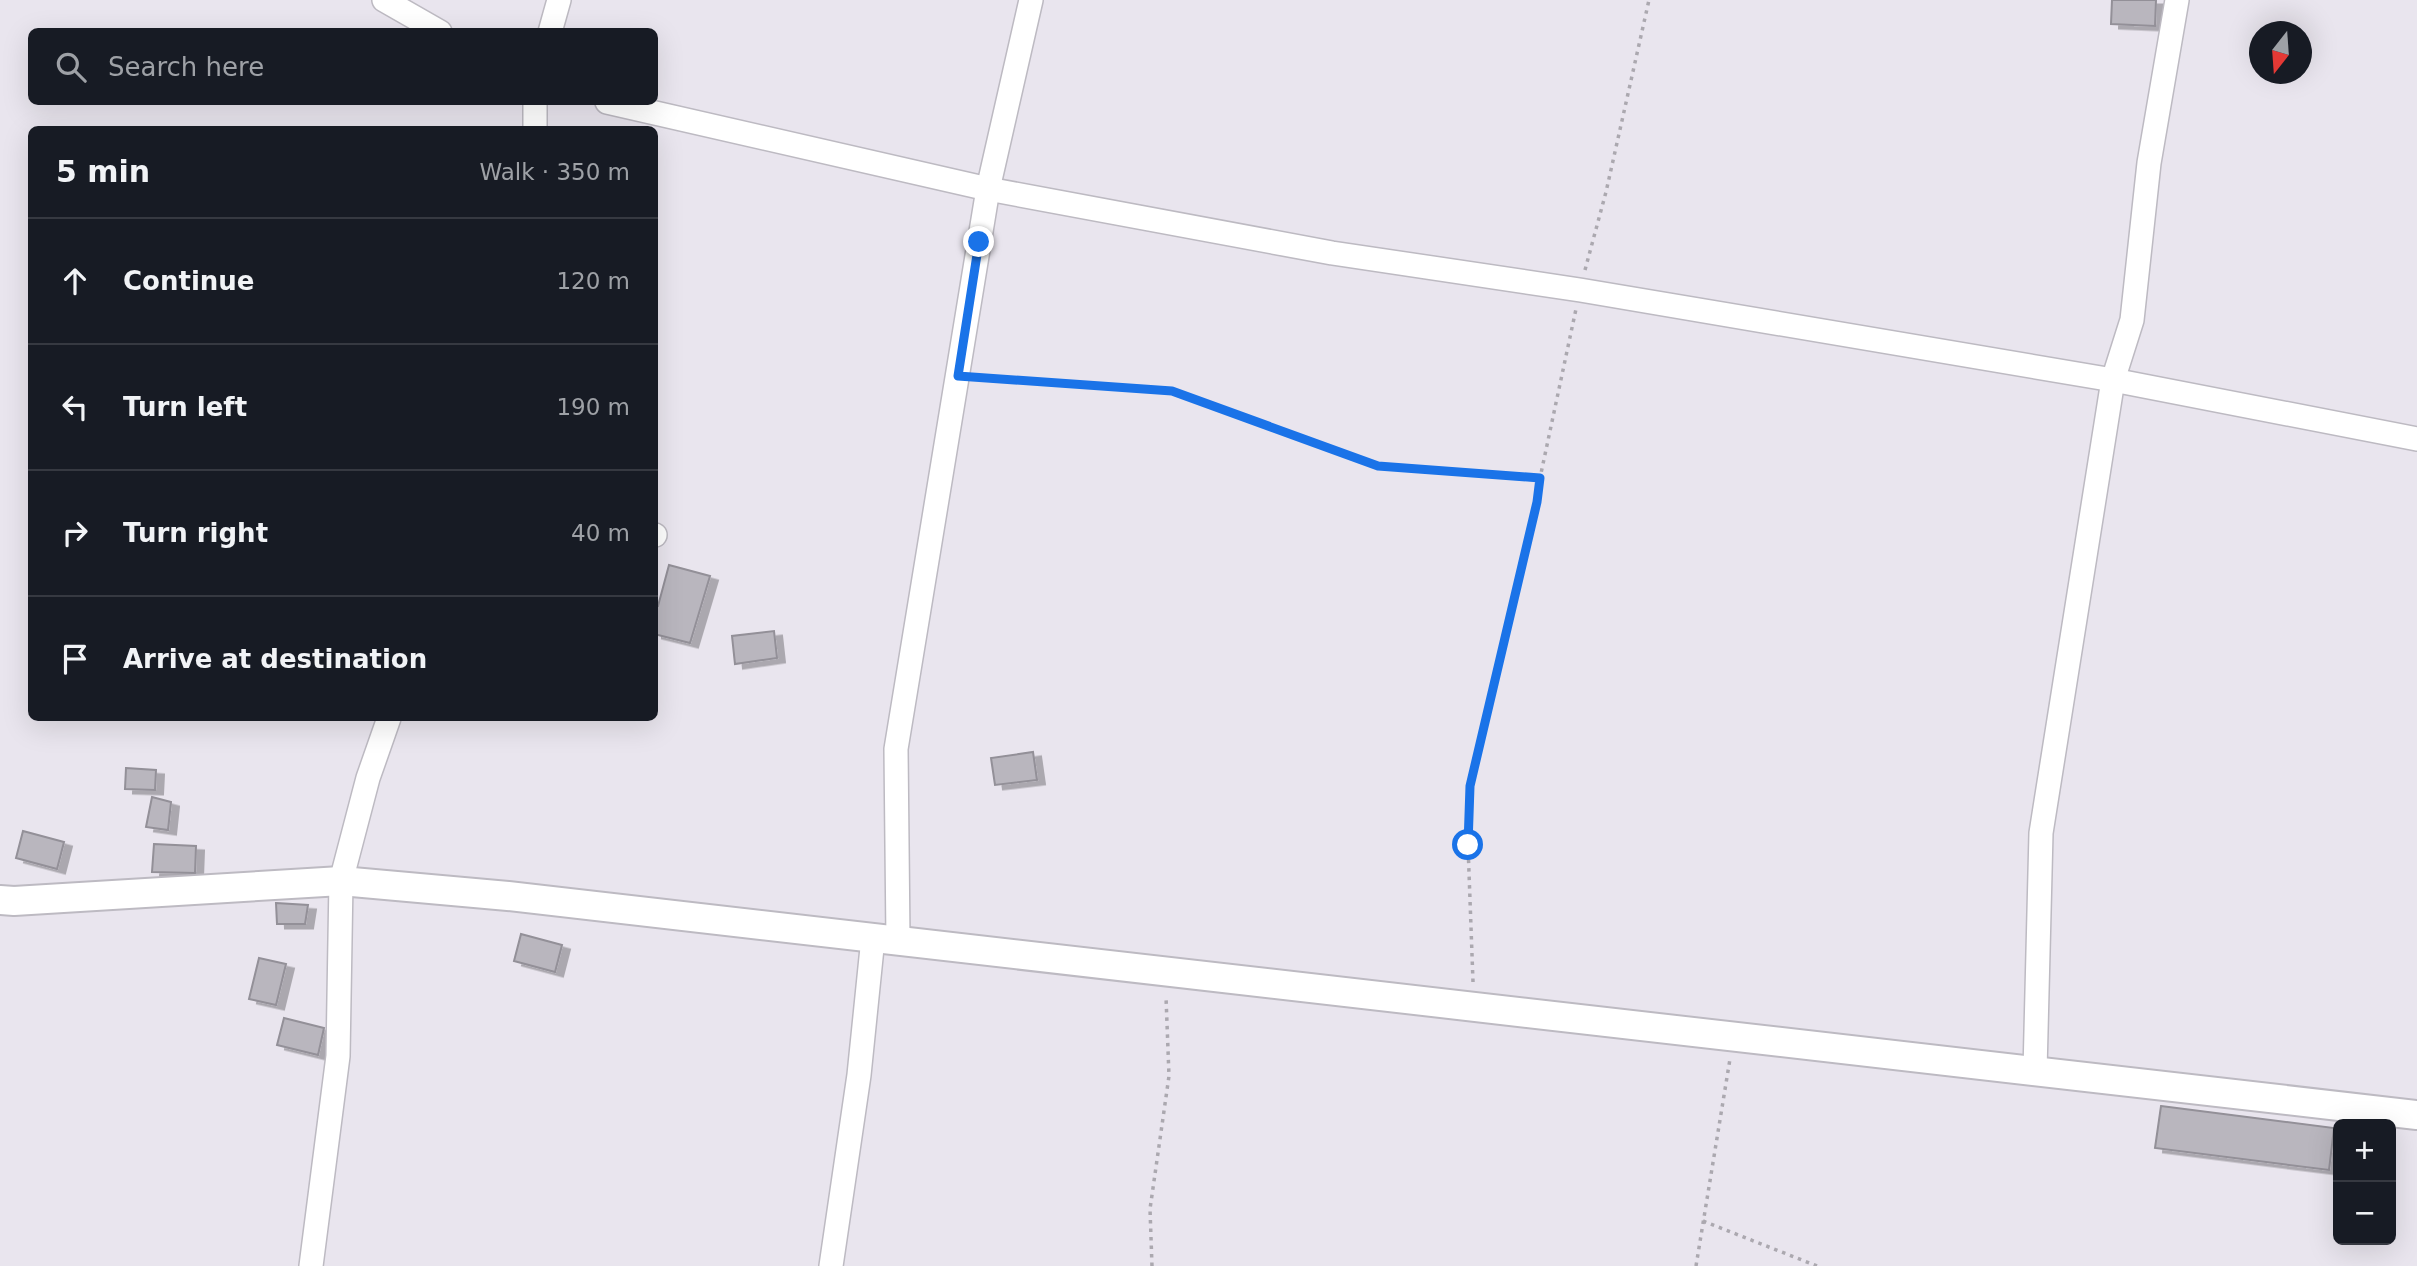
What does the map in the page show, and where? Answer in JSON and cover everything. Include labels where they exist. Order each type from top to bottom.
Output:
[{"type":"street","points":[[384,0],[433,28]]},
{"type":"street","points":[[551,28],[559,0]]},
{"type":"street","points":[[831,1266],[859,1074],[885,939],[896,749],[988,189],[1031,0]]},
{"type":"street","points":[[2035,1071],[2041,833],[2113,380],[2132,320],[2149,163],[2177,0]]},
{"type":"street","points":[[534,105],[535,126]]},
{"type":"street","points":[[620,105],[988,189],[1332,253],[1580,290],[2113,380],[2417,439]]},
{"type":"street","points":[[311,1266],[338,1056],[341,881],[368,778],[388,721]]},
{"type":"street","points":[[0,900],[341,881],[508,896],[2417,1115]]},
{"type":"path","points":[[1474,1007],[1468,845],[1470,786],[1537,502],[1580,290],[1606,192],[1649,0]]},
{"type":"path","points":[[958,376],[1172,391],[1378,466],[1540,478]]},
{"type":"path","points":[[1152,1266],[1150,1209],[1169,1076],[1165,972]]},
{"type":"path","points":[[1696,1266],[1734,1036]]},
{"type":"path","points":[[1703,1221],[1817,1266]]},
{"type":"building","points":[[2112,0],[2156,0],[2155,26],[2111,24]]},
{"type":"building","points":[[669,565],[710,576],[690,643],[658,635],[658,606]]},
{"type":"building","points":[[774,631],[777,658],[735,664],[732,636]]},
{"type":"building","points":[[1033,752],[1037,780],[995,785],[991,758]]},
{"type":"building","points":[[126,768],[156,770],[155,790],[125,789]]},
{"type":"building","points":[[152,797],[171,802],[168,830],[146,827]]},
{"type":"building","points":[[23,831],[64,842],[57,869],[16,858]]},
{"type":"building","points":[[154,844],[196,846],[195,873],[152,872]]},
{"type":"building","points":[[276,903],[308,905],[305,924],[277,924]]},
{"type":"building","points":[[521,934],[562,945],[555,972],[514,961]]},
{"type":"building","points":[[259,958],[286,964],[276,1005],[249,999]]},
{"type":"building","points":[[284,1018],[324,1028],[318,1055],[277,1045]]},
{"type":"building","points":[[2161,1106],[2333,1128],[2329,1170],[2155,1148]]},
{"type":"route","points":[[979,242],[958,376],[1172,391],[1378,466],[1540,478],[1537,502],[1470,786],[1468,845]]}]
